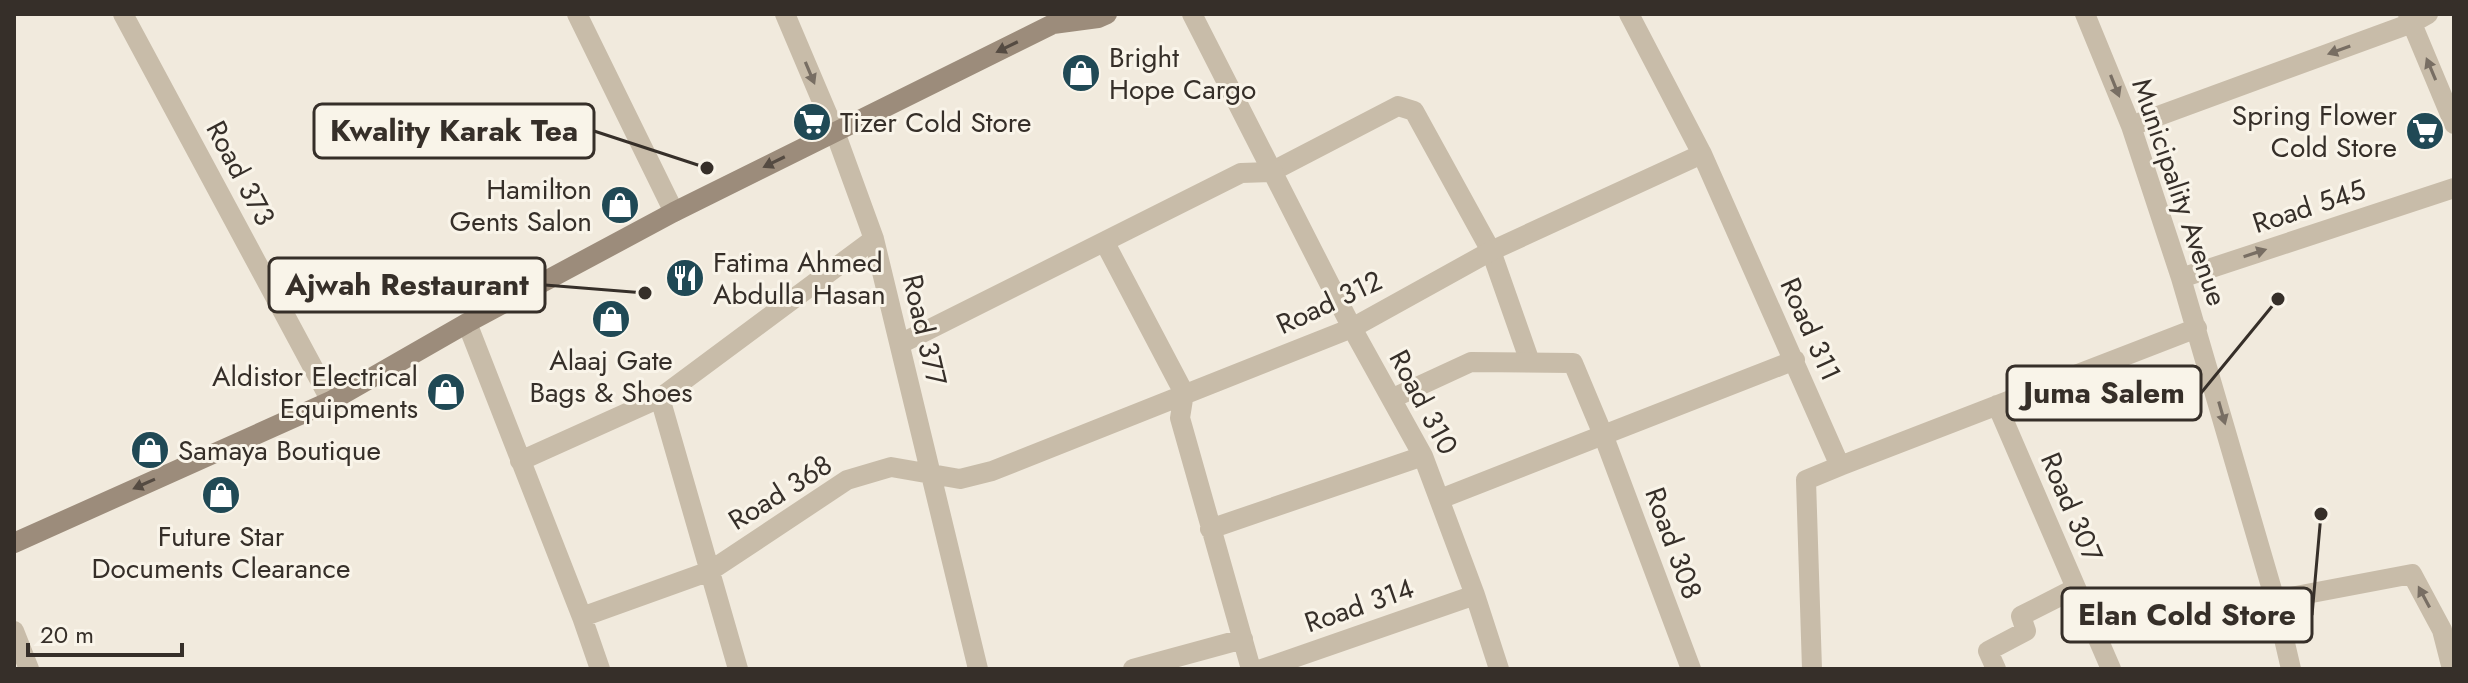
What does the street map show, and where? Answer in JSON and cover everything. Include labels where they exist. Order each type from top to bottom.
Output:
[{"type":"street","name":"Road 373","points":[[123,14],[331,401]]},
{"type":"street","name":"Road 377","points":[[785,14],[835,132],[874,239],[978,669]]},
{"type":"street","points":[[14,543],[331,401],[467,323],[674,212],[1050,19],[1098,18],[1107,14]]},
{"type":"street","name":"Road 310","points":[[1192,14],[1352,328],[1423,456],[1499,669]]},
{"type":"street","name":"Road 311","points":[[1629,14],[1702,154],[1840,466]]},
{"type":"street","name":"Municipality Avenue","points":[[2085,14],[2131,126],[2197,328],[2275,600],[2291,669]]},
{"type":"street","points":[[585,17],[674,212]]},
{"type":"street","points":[[2131,126],[2416,17],[2454,124]]},
{"type":"street","points":[[900,344],[1241,173],[1271,172],[1398,106],[1414,111],[1491,251],[1530,362]]},
{"type":"street","name":"Road 312","points":[[930,476],[960,479],[992,471],[1352,328],[1491,251],[1702,154]]},
{"type":"street","name":"Road 545","points":[[2181,278],[2454,188]]},
{"type":"street","points":[[520,461],[660,398],[874,239]]},
{"type":"street","points":[[1105,243],[1184,393],[1180,418],[1251,669]]},
{"type":"street","points":[[467,323],[600,669]]},
{"type":"street","points":[[1812,669],[1806,480],[2197,328]]},
{"type":"street","points":[[1440,499],[1795,360]]},
{"type":"street","name":"Road 308","points":[[1393,398],[1471,362],[1573,363],[1691,669]]},
{"type":"street","name":"Road 368","points":[[660,398],[710,571]]},
{"type":"street","name":"Road 307","points":[[1997,405],[2111,669]]},
{"type":"street","points":[[1210,529],[1423,456]]},
{"type":"street","name":"Road 368","points":[[582,617],[710,571],[847,480],[891,467],[930,476]]},
{"type":"street","points":[[710,571],[738,669]]},
{"type":"street","points":[[2275,600],[2412,574],[2448,628],[2452,669]]},
{"type":"street","name":"Road 307","points":[[1996,669],[1988,651],[2026,631],[2021,616],[2076,588]]},
{"type":"street","name":"Road 314","points":[[1262,669],[1475,595]]},
{"type":"street","points":[[14,631],[29,669]]},
{"type":"street","points":[[1133,669],[1243,639]]},
{"type":"place","name":"Bright Hope Cargo","points":[[1081,73]]},
{"type":"place","name":"Tizer Cold Store","points":[[812,122]]},
{"type":"place","name":"Spring Flower Cold Store","points":[[2425,131]]},
{"type":"place","name":"Kwality Karak Tea","points":[[707,168]]},
{"type":"place","name":"Hamilton Gents Salon","points":[[620,205]]},
{"type":"place","name":"Fatima Ahmed Abdulla Hasan","points":[[685,278]]},
{"type":"place","name":"Ajwah Restaurant","points":[[645,293]]},
{"type":"place","name":"Juma Salem","points":[[2278,299]]},
{"type":"place","name":"Alaaj Gate Bags & Shoes","points":[[611,319]]},
{"type":"place","name":"Aldistor Electrical Equipments","points":[[446,392]]},
{"type":"place","name":"Samaya Boutique","points":[[150,450]]},
{"type":"place","name":"Future Star Documents Clearance","points":[[221,495]]},
{"type":"place","name":"Elan Cold Store","points":[[2321,514]]}]
